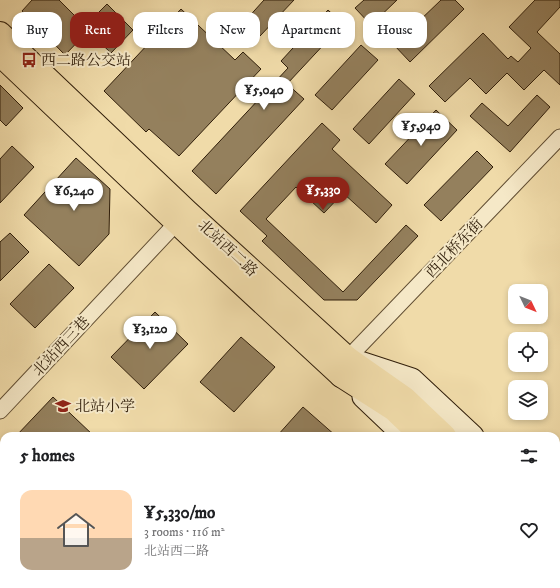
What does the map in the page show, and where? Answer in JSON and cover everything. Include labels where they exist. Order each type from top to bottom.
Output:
[{"type":"main road","name":"北站西二路","points":[[0,33],[182,217]]},
{"type":"main road","name":"北站西二路","points":[[0,55],[182,217],[344,367]]},
{"type":"main road","points":[[344,367],[394,410],[417,432]]},
{"type":"main road","points":[[344,367],[405,398],[441,432]]},
{"type":"street","name":"西北桥东街","points":[[344,367],[560,137]]},
{"type":"street","name":"北站西三巷","points":[[0,411],[182,217]]},
{"type":"street","name":"北站西二路","points":[[344,367],[401,432]]},
{"type":"street","name":"北站西二路","points":[[344,367],[412,379],[469,432]]},
{"type":"building","points":[[32,0],[59,0],[71,12],[70,48],[72,48],[65,55],[58,48],[62,48],[62,12],[22,11]]},
{"type":"building","points":[[264,0],[294,0],[283,12],[268,12],[268,28],[260,36],[260,12],[253,12]]},
{"type":"building","points":[[364,0],[397,0],[385,12],[363,12],[363,16],[355,8]]},
{"type":"building","points":[[441,0],[455,0],[464,9],[427,45],[427,13]]},
{"type":"building","points":[[535,0],[560,0],[560,7],[537,32],[560,54],[560,85],[544,70],[524,90],[507,73],[486,94],[470,78],[445,102],[429,86],[483,33],[508,59],[511,56],[518,62],[531,48],[509,27]]},
{"type":"building","points":[[107,4],[115,12],[99,12]]},
{"type":"building","points":[[125,22],[133,30],[125,38]]},
{"type":"building","points":[[198,25],[206,33],[206,48],[222,48],[235,60],[243,52],[261,69],[179,156],[149,129],[146,132],[104,91],[144,48],[198,48]]},
{"type":"building","points":[[361,45],[378,60],[332,110],[315,95]]},
{"type":"building","points":[[106,48],[116,48],[111,53]]},
{"type":"building","points":[[293,48],[321,48],[287,84],[304,99],[216,194],[192,171],[288,68],[281,61]]},
{"type":"building","points":[[397,48],[424,48],[410,62]]},
{"type":"building","points":[[399,79],[415,94],[369,144],[353,129]]},
{"type":"building","points":[[0,85],[23,108],[6,126],[0,120]]},
{"type":"building","points":[[537,95],[550,107],[510,152],[470,116],[482,103],[508,126]]},
{"type":"building","points":[[436,110],[457,130],[407,184],[385,164]]},
{"type":"building","points":[[322,123],[340,140],[332,149],[392,205],[376,223],[343,193],[324,213],[296,187],[266,219],[343,292],[406,225],[418,236],[357,300],[324,300],[262,241],[267,236],[240,211]]},
{"type":"building","points":[[12,146],[34,167],[0,203],[0,159]]},
{"type":"building","points":[[477,151],[493,167],[441,221],[424,205]]},
{"type":"building","points":[[76,158],[110,189],[109,234],[79,266],[24,215]]},
{"type":"building","points":[[10,233],[29,252],[0,281],[0,242]]},
{"type":"building","points":[[49,264],[74,288],[35,328],[10,304]]},
{"type":"building","points":[[155,312],[188,344],[144,389],[111,357]]},
{"type":"building","points":[[241,337],[275,367],[234,412],[200,382]]},
{"type":"building","points":[[53,397],[90,432],[20,432]]},
{"type":"building","points":[[303,407],[331,432],[281,432]]},
{"type":"place","name":"西二路公交站","points":[[29,60]]},
{"type":"place","name":"北站小学","points":[[63,406]]}]
